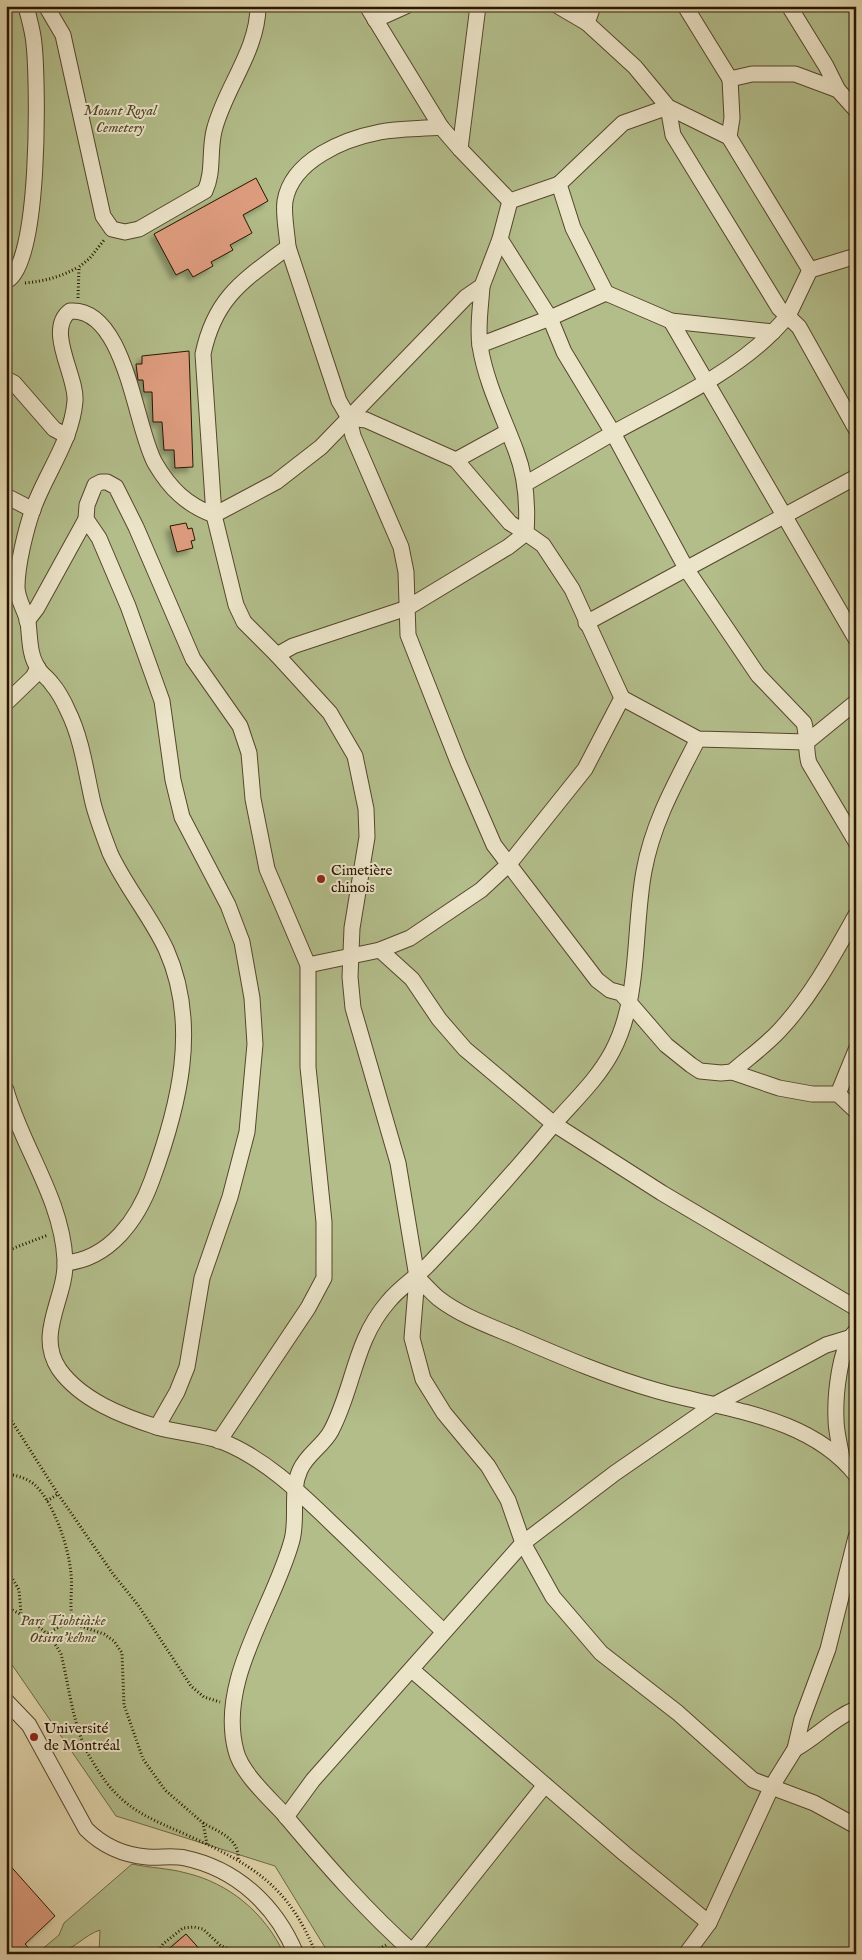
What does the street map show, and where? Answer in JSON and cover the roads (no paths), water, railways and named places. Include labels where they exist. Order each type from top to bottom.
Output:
[{"type":"lane","points":[[9,280],[20,266],[28,240],[33,199],[37,103],[34,43],[26,6]]},
{"type":"lane","points":[[46,6],[63,35],[103,216],[112,229],[124,232],[139,229],[205,191],[210,180],[213,133],[231,83],[253,37],[258,6]]},
{"type":"lane","points":[[367,6],[441,127],[510,201]]},
{"type":"lane","points":[[374,20],[406,6]]},
{"type":"lane","points":[[460,148],[478,6]]},
{"type":"lane","points":[[558,6],[587,23],[635,67],[668,107],[729,138],[810,270]]},
{"type":"lane","points":[[587,23],[593,6]]},
{"type":"lane","points":[[685,6],[730,79],[732,118],[729,138]]},
{"type":"lane","points":[[788,6],[826,66],[838,90],[856,110]]},
{"type":"lane","points":[[730,79],[752,74],[794,74],[838,90]]},
{"type":"lane","points":[[510,201],[559,184],[623,123],[668,107]]},
{"type":"lane","points":[[668,107],[673,135],[779,308],[799,327],[855,424]]},
{"type":"lane","points":[[441,127],[381,132],[341,143],[302,170],[291,184],[285,201],[288,247],[339,401],[349,418],[353,436],[401,548],[406,572],[408,635],[458,762],[494,845],[597,980],[610,990],[621,993],[629,1001],[637,1014],[666,1045],[690,1066],[700,1070],[721,1073],[732,1072],[779,1088],[812,1094],[838,1094],[856,1111]]},
{"type":"lane","points":[[559,184],[574,228],[606,293],[671,321],[773,332]]},
{"type":"lane","points":[[510,201],[500,239],[482,286],[480,345],[488,379],[506,432],[516,450],[525,484],[526,533]]},
{"type":"lane","points":[[500,239],[550,318],[564,352],[613,433],[686,570],[758,675],[804,723],[807,742],[805,750],[809,763],[856,842]]},
{"type":"lane","points":[[288,247],[232,291],[215,315],[208,334],[203,354],[214,515],[236,605],[244,622],[330,713],[343,732],[357,764],[366,809],[367,837],[352,928],[350,956],[353,1008],[398,1163],[417,1277],[412,1338],[423,1379],[444,1413],[488,1466],[508,1500],[523,1543],[553,1597],[601,1653],[678,1713],[753,1780],[814,1803],[856,1826]]},
{"type":"lane","points":[[525,484],[706,382],[762,344],[788,316],[810,270],[856,256]]},
{"type":"lane","points":[[214,515],[276,482],[321,447],[466,297],[482,286]]},
{"type":"lane","points":[[480,345],[550,318],[606,293]]},
{"type":"lane","points":[[66,1263],[77,1262],[106,1248],[123,1233],[147,1196],[180,1085],[184,1030],[175,972],[165,948],[111,854],[94,806],[79,744],[69,713],[53,685],[38,668],[32,653],[27,621],[17,588],[33,510],[67,436],[76,398],[60,336],[64,315],[70,311],[76,311],[90,317],[106,330],[120,353],[154,462],[170,485],[185,501],[214,515]]},
{"type":"lane","points":[[671,321],[856,639]]},
{"type":"lane","points":[[6,379],[14,383],[54,429],[67,436]]},
{"type":"lane","points":[[349,418],[366,420],[456,460],[510,523],[543,545],[572,589],[622,698],[698,739],[807,742],[856,702]]},
{"type":"lane","points":[[456,460],[506,432]]},
{"type":"lane","points":[[586,623],[856,477]]},
{"type":"lane","points":[[27,621],[37,608],[86,520],[87,505],[94,485],[107,482],[116,487],[136,527],[193,659],[240,726],[249,753],[253,799],[266,870],[308,965],[308,1067],[324,1222],[324,1278],[308,1308],[219,1441]]},
{"type":"lane","points":[[6,496],[33,510]]},
{"type":"lane","points":[[86,520],[99,538],[128,606],[162,702],[173,780],[182,817],[228,905],[242,942],[250,974],[254,1013],[253,1079],[247,1132],[240,1163],[202,1278],[187,1367],[177,1392],[157,1426]]},
{"type":"lane","points":[[277,655],[293,646],[407,608],[508,547],[526,533]]},
{"type":"lane","points":[[6,703],[33,677],[38,668]]},
{"type":"lane","points":[[308,965],[380,950],[410,938],[481,890],[509,864],[586,769],[622,698]]},
{"type":"lane","points":[[545,1785],[413,1953],[397,1939],[254,1780],[237,1755],[231,1720],[232,1706],[245,1661],[293,1535],[295,1489],[298,1472],[305,1460],[330,1434],[347,1391],[360,1346],[373,1323],[389,1300],[417,1277],[499,1191],[554,1124],[594,1080],[611,1054],[622,1029],[629,1001],[637,914],[651,839],[664,804],[698,739]]},
{"type":"lane","points":[[732,1072],[779,1031],[800,1005],[821,976],[856,915]]},
{"type":"lane","points":[[380,950],[412,979],[439,1019],[465,1049],[554,1124],[662,1193],[856,1308]]},
{"type":"lane","points":[[838,1094],[856,1050]]},
{"type":"lane","points":[[6,1090],[11,1107],[47,1190],[60,1230],[66,1263],[51,1330],[50,1344],[53,1356],[60,1368],[90,1398],[112,1410],[157,1426],[219,1441],[261,1462],[295,1489],[443,1631]]},
{"type":"lane","points":[[417,1277],[439,1298],[475,1320],[584,1366],[655,1390],[780,1423],[810,1437],[842,1458],[856,1476]]},
{"type":"lane","points":[[286,1817],[313,1780],[412,1670],[443,1631],[523,1543],[615,1473],[712,1406],[826,1345],[852,1334]]},
{"type":"lane","points":[[842,1458],[836,1420],[842,1363],[852,1334]]},
{"type":"lane","points":[[686,1954],[709,1923],[772,1786],[795,1749],[802,1720],[828,1649],[856,1537]]},
{"type":"lane","points":[[412,1670],[709,1923]]},
{"type":"lane","points":[[6,1701],[29,1725],[86,1829],[98,1841],[119,1850],[146,1856],[184,1857],[204,1863],[243,1882],[276,1916],[288,1935],[296,1954]]},
{"type":"lane","points":[[795,1749],[814,1739],[831,1723],[856,1709]]},
{"type":"place","name":"Cimetière chinois","points":[[321,879]]},
{"type":"place","name":"Université de Montréal","points":[[34,1737]]},
{"type":"park label","name":"Mount Royal Cemetery","points":[[120,118]]},
{"type":"park label","name":"Parc Tiohtià:ke Otsira'kéhne","points":[[63,1628]]}]
